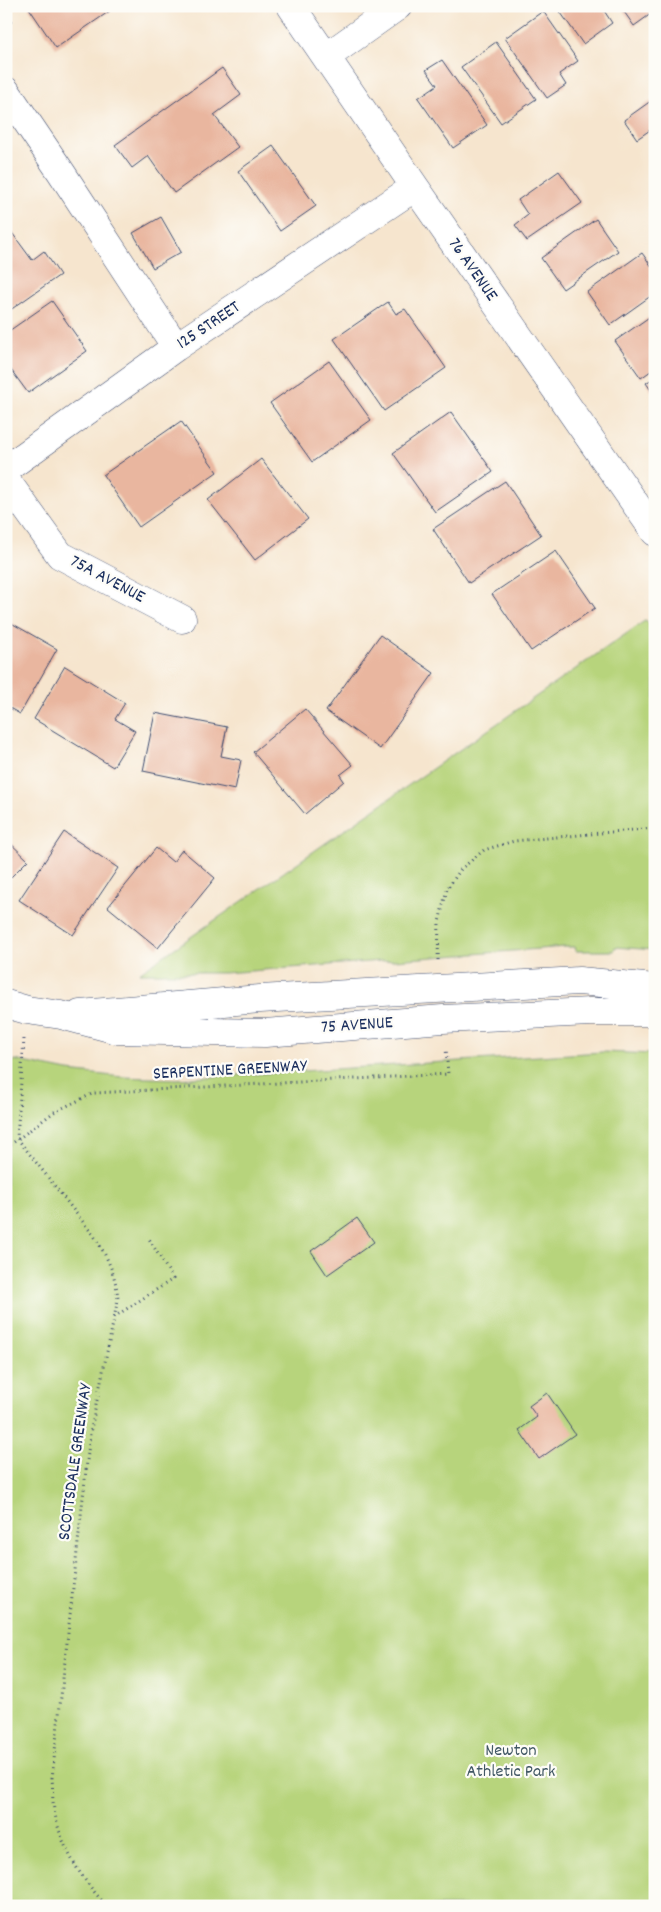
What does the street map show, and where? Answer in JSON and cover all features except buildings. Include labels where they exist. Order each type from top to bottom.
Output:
[{"type":"street","name":"76 AVENUE","points":[[291,6],[414,187],[655,532]]},
{"type":"street","points":[[326,57],[398,6]]},
{"type":"street","points":[[6,91],[62,172],[176,348]]},
{"type":"street","name":"125 STREET","points":[[6,469],[176,348],[414,187]]},
{"type":"street","name":"75A AVENUE","points":[[6,480],[60,555],[182,619]]},
{"type":"street","name":"75 AVENUE","points":[[61,1015],[250,1000],[579,981],[655,988]]},
{"type":"street","name":"75 AVENUE","points":[[16,1007],[61,1015],[117,1030],[265,1033],[443,1019],[590,1012],[655,1012]]},
{"type":"path","points":[[439,963],[439,922],[447,889],[461,869],[484,850],[514,841],[655,828]]},
{"type":"path","points":[[16,1007],[17,1138]]},
{"type":"path","name":"SERPENTINE GREENWAY","points":[[6,1148],[54,1112],[94,1093],[448,1074],[446,1051]]},
{"type":"path","name":"SCOTTSDALE GREENWAY","points":[[17,1138],[94,1236],[104,1252],[117,1284],[118,1299],[90,1434],[52,1778],[54,1809],[62,1838],[71,1860],[105,1905]]},
{"type":"path","points":[[114,1317],[173,1279],[148,1237]]},
{"type":"green space","points":[[646,620],[655,632],[655,950],[615,947],[614,951],[576,951],[575,947],[565,947],[224,973],[139,973]]},
{"type":"green space","name":"Newton Athletic Park","points":[[602,1052],[655,1054],[655,1906],[6,1906],[6,1066],[14,1060],[68,1071],[122,1077],[177,1079]]}]
